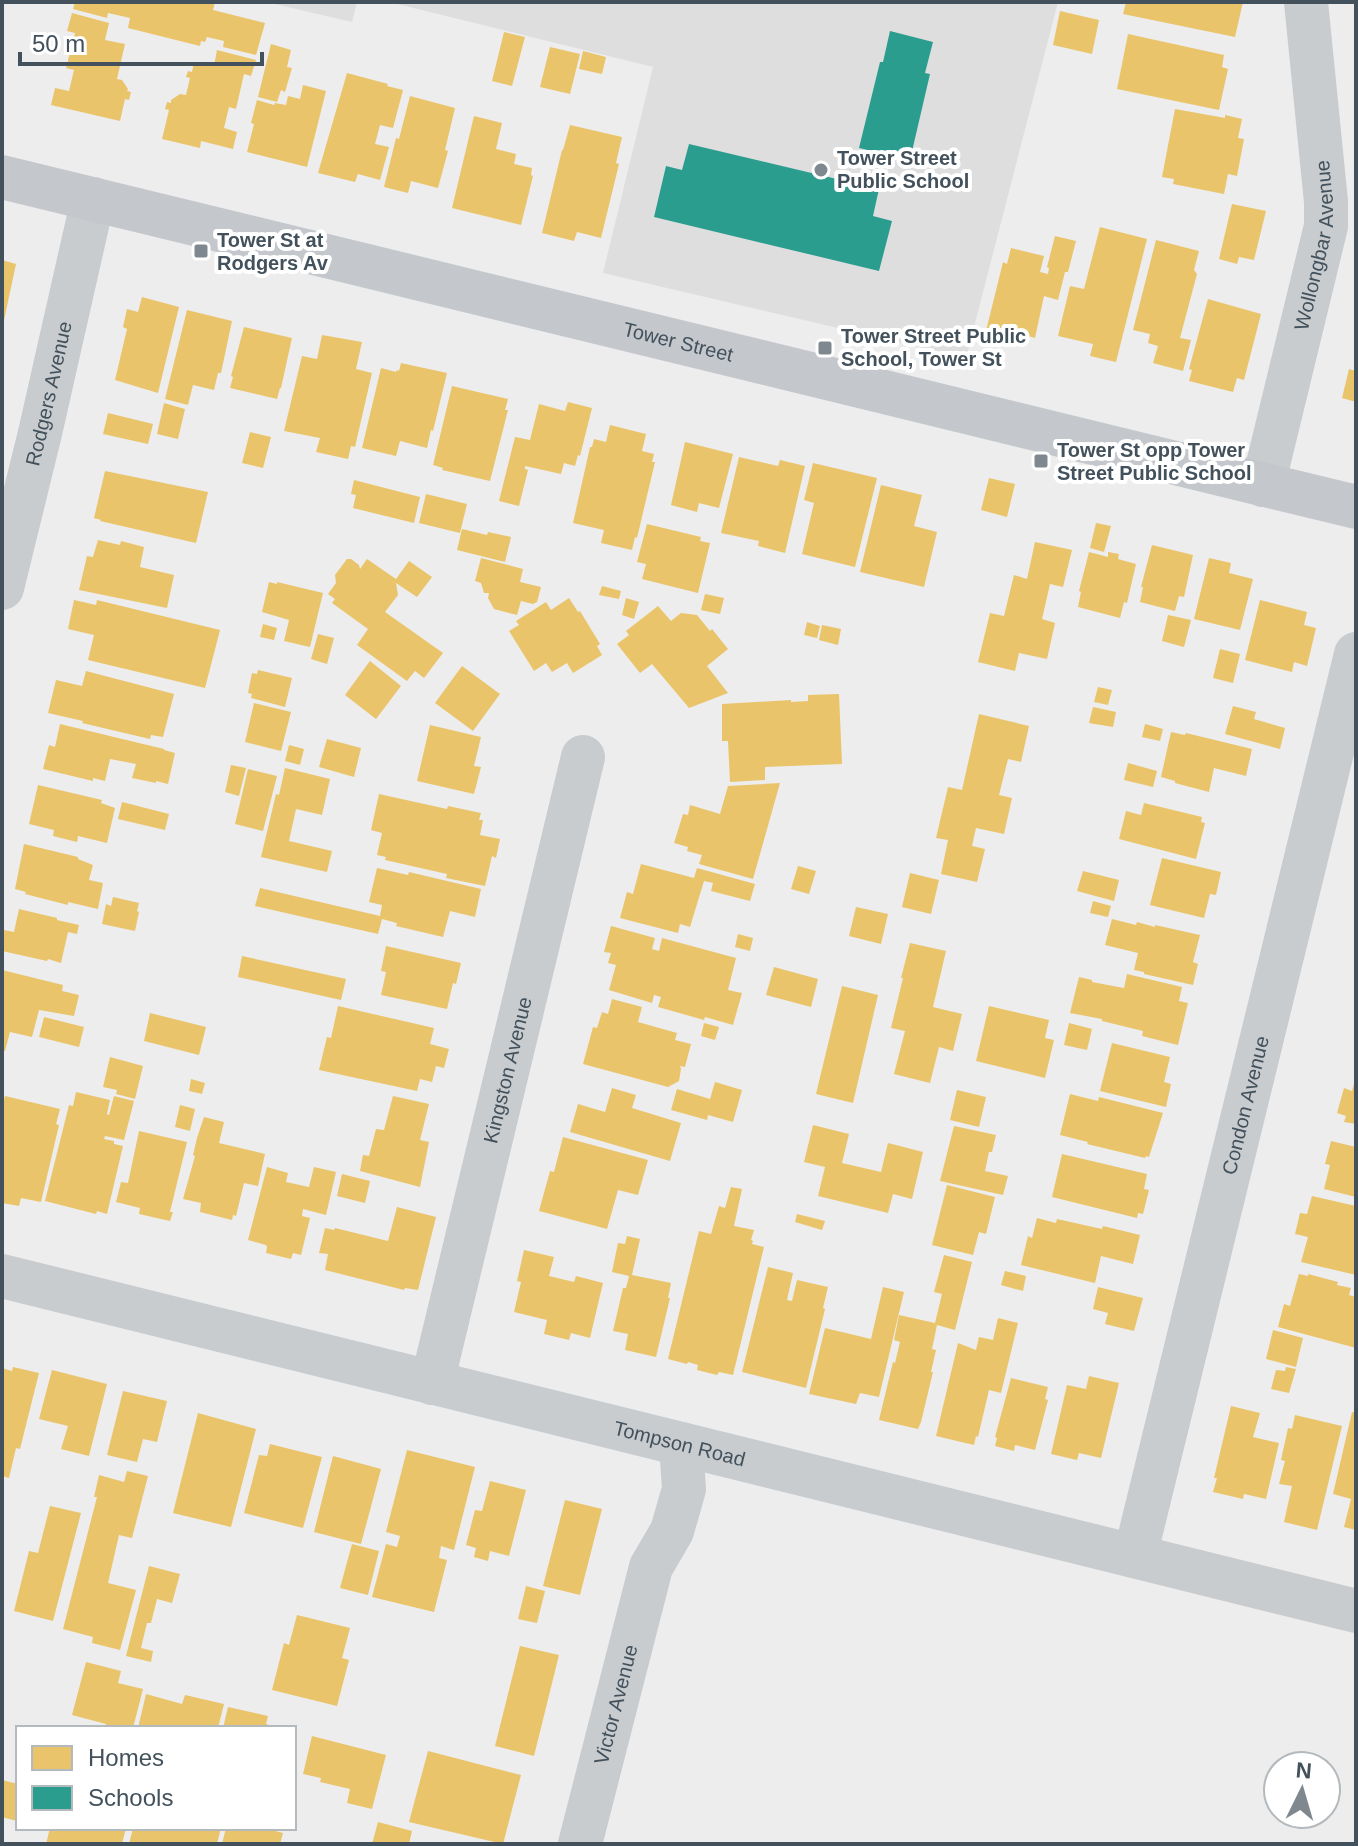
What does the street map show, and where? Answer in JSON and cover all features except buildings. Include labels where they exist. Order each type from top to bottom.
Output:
[{"type":"main road","name":"Tower Street","points":[[2,177],[1356,507]]},
{"type":"street","name":"Wollongbar Avenue","points":[[1263,485],[1326,226],[1306,2]]},
{"type":"street","name":"Rodgers Avenue","points":[[2,588],[93,199]]},
{"type":"street","name":"Condon Avenue","points":[[1135,1556],[1356,654]]},
{"type":"street","name":"Kingston Avenue","points":[[432,1383],[583,757]]},
{"type":"street","name":"Tompson Road","points":[[2,1276],[1356,1611]]},
{"type":"street","name":"Victor Avenue","points":[[580,1844],[651,1567],[648,1526],[660,1483],[681,1444]]},
{"type":"shaded area","points":[[266,2],[357,2],[352,22]]},
{"type":"shaded area","name":"Tower Street Public School","points":[[389,2],[1058,2],[966,358],[603,273],[653,67]]},
{"type":"place","name":"Tower Street Public School","points":[[821,170]]},
{"type":"place","name":"Tower St at Rodgers Av","points":[[201,251]]},
{"type":"place","name":"Tower Street Public School, Tower St","points":[[825,348]]},
{"type":"place","name":"Tower St opp Tower Street Public School","points":[[1041,461]]}]
